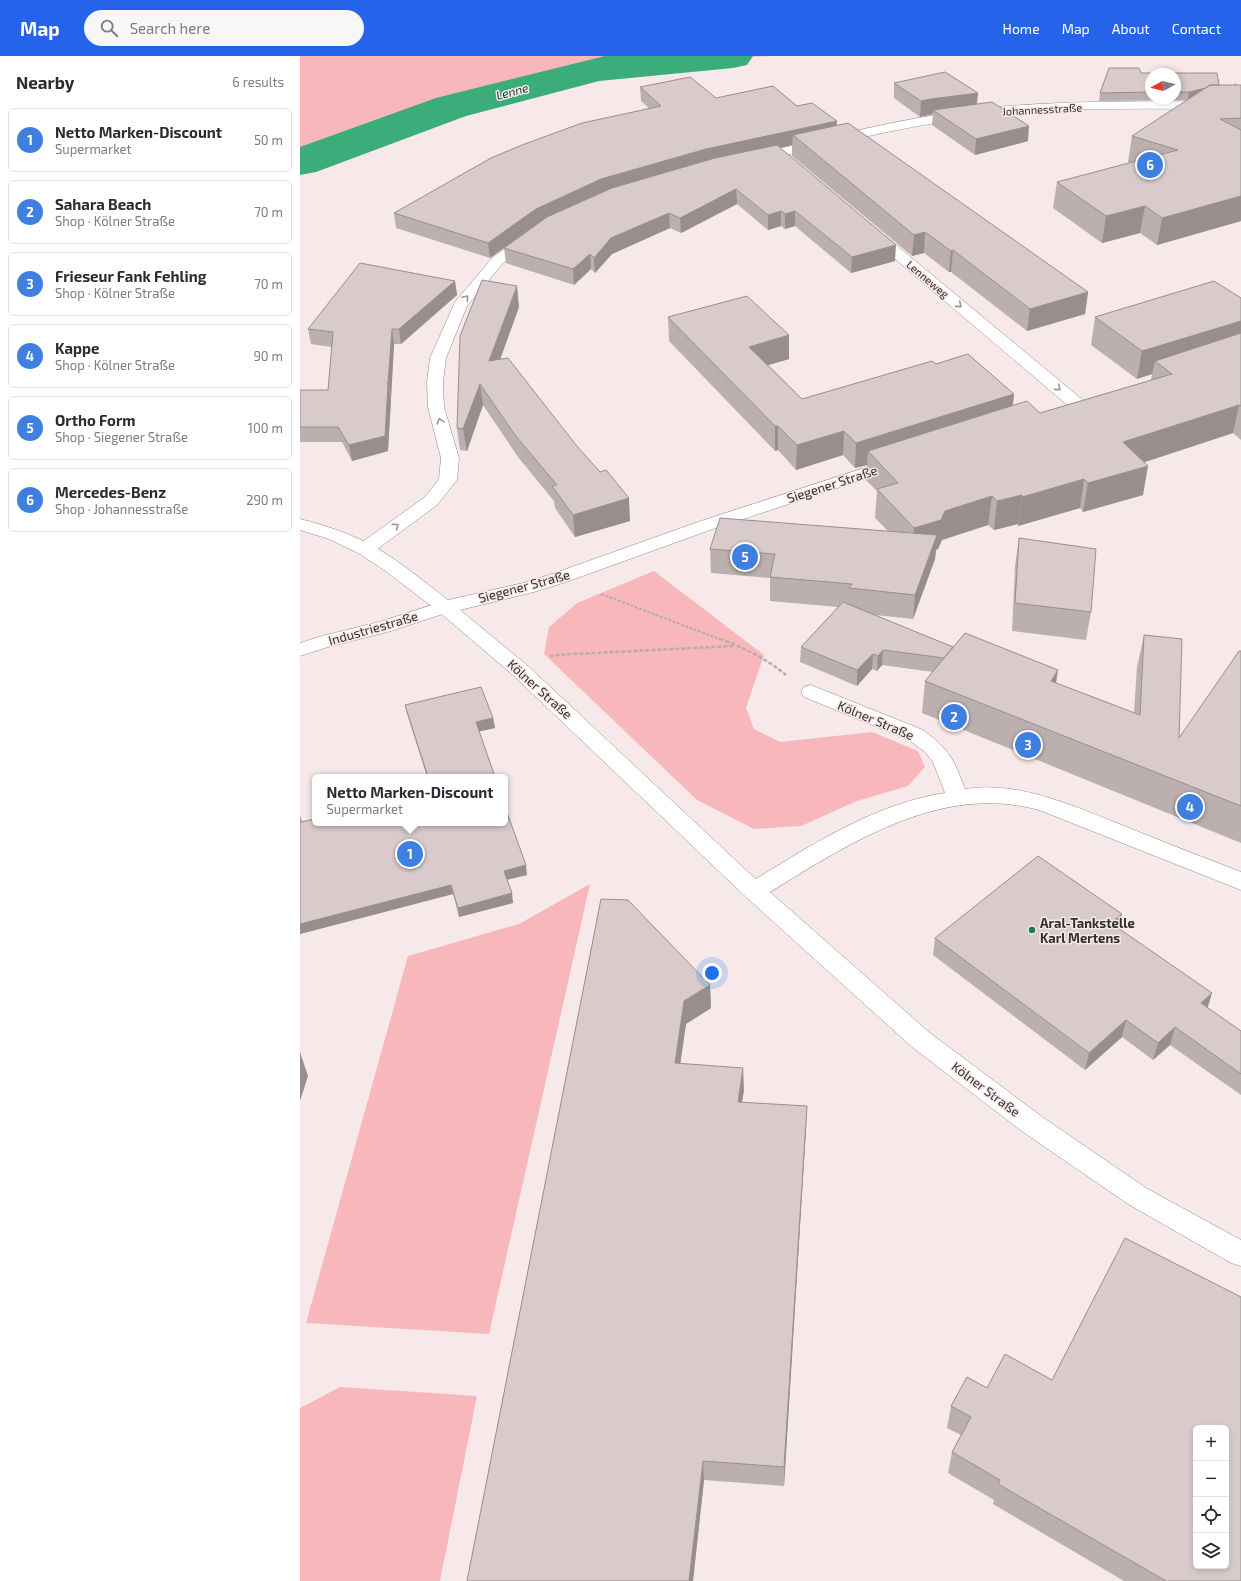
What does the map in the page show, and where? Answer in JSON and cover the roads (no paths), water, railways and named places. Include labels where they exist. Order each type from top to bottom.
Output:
[{"type":"street","name":"Johannesstraße","points":[[742,162],[930,120],[971,114],[1052,108],[1241,105]]},
{"type":"street","points":[[779,153],[791,164]]},
{"type":"street","name":"Lenneweg","points":[[864,225],[1085,403],[1057,412]]},
{"type":"street","points":[[365,549],[431,500],[448,480],[450,458],[436,407],[435,382],[438,358],[460,306],[498,260],[543,228]]},
{"type":"street","name":"Siegener Straße","points":[[445,607],[527,588],[559,578],[707,525],[910,458]]},
{"type":"street","name":"Kölner Straße","points":[[300,524],[335,535],[365,549],[445,607],[521,671],[754,891],[921,1040],[1032,1124],[1137,1196],[1241,1254]]},
{"type":"street","name":"Industriestraße","points":[[300,650],[322,642],[384,627],[445,607]]},
{"type":"street","name":"Kölner Straße","points":[[810,692],[916,735],[932,747],[943,759],[957,797]]},
{"type":"street","points":[[754,891],[860,828],[920,806],[957,797],[1006,796],[1059,809],[1241,881]]},
{"type":"waterway","name":"Lenne","points":[[300,162],[451,107],[598,69],[733,56]]},
{"type":"place","name":"Mercedes-Benz","points":[[1150,165]]},
{"type":"place","name":"Ortho Form","points":[[745,557]]},
{"type":"place","name":"Sahara Beach","points":[[954,717]]},
{"type":"place","name":"Frieseur Fank Fehling","points":[[1028,745]]},
{"type":"place","name":"Kappe","points":[[1190,807]]},
{"type":"place","name":"Netto Marken-Discount","points":[[410,854]]},
{"type":"place","name":"Aral-Tankstelle Karl Mertens","points":[[1032,930]]}]
